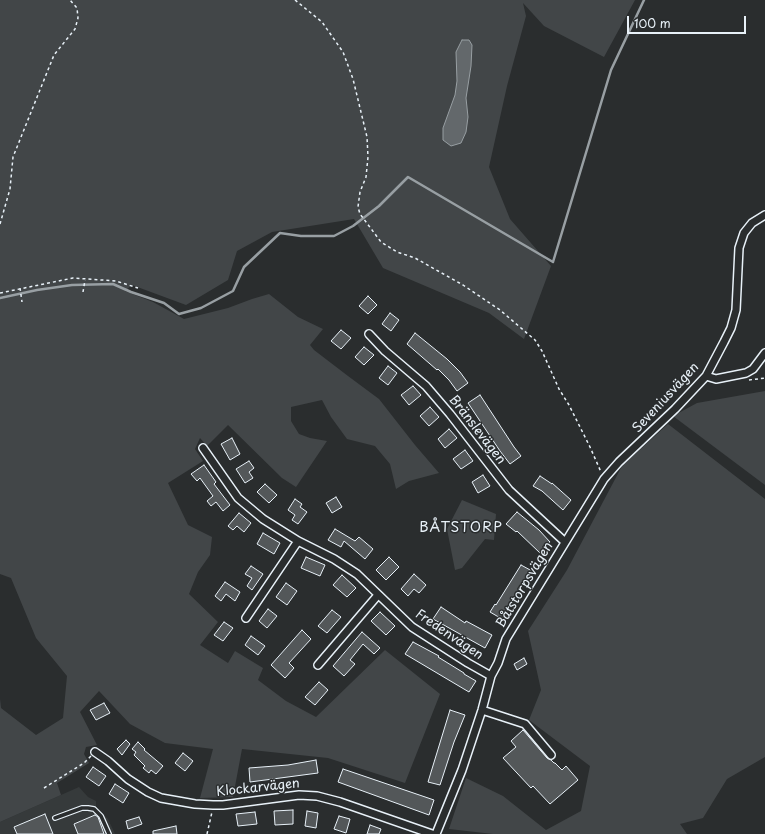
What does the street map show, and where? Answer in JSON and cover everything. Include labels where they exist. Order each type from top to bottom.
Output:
[{"type":"street","name":"Seveniusvägen","points":[[604,479],[619,462],[675,409],[706,376],[731,328],[736,310],[739,248],[744,233],[752,223],[765,214]]},
{"type":"street","name":"Bränslevägen","points":[[370,334],[385,351],[426,386],[450,414],[509,490],[565,542]]},
{"type":"street","points":[[706,376],[716,379],[746,373],[753,368],[765,353]]},
{"type":"street","name":"Fredenvägen","points":[[203,448],[238,498],[263,519],[298,541],[334,559],[357,574],[412,628],[491,676]]},
{"type":"street","name":"Båtstorpsvägen","points":[[436,834],[462,770],[482,710],[491,676],[498,663],[506,638],[604,479]]},
{"type":"street","points":[[246,618],[298,541]]},
{"type":"street","points":[[318,665],[378,595]]},
{"type":"street","points":[[482,710],[525,724],[551,755]]},
{"type":"street","name":"Klockarvägen","points":[[95,752],[108,761],[128,779],[148,792],[161,798],[195,804],[213,805],[299,795],[317,796],[340,802],[432,834]]},
{"type":"lane","points":[[55,818],[82,808],[94,809],[101,816],[109,834]]},
{"type":"path","points":[[0,224],[10,189],[13,157],[54,55],[75,28],[78,18],[77,8],[70,0]]},
{"type":"path","points":[[295,0],[322,22],[343,52],[353,79],[367,137],[368,157],[366,177],[360,192],[358,207],[360,214],[381,242],[397,252],[415,258],[463,285],[500,310],[534,340],[542,351],[560,389],[570,405],[604,479]]},
{"type":"path","points":[[0,293],[73,278],[116,281],[138,288]]},
{"type":"path","points":[[84,292],[85,279]]},
{"type":"path","points":[[20,288],[22,302]]},
{"type":"path","points":[[44,788],[84,763],[95,752]]},
{"type":"path","points":[[207,834],[213,805]]},
{"type":"shaded area","points":[[0,0],[635,0],[604,57],[544,26],[523,3],[526,16],[507,86],[489,167],[510,219],[551,266],[524,339],[489,313],[383,268],[354,219],[272,232],[237,251],[228,280],[186,305],[132,285],[125,291],[153,302],[184,319],[228,308],[269,294],[298,317],[323,329],[310,345],[314,350],[379,399],[439,473],[409,481],[396,489],[390,464],[375,446],[347,439],[331,417],[322,400],[291,407],[291,421],[299,434],[310,438],[327,441],[296,487],[282,478],[228,425],[207,446],[200,438],[195,449],[203,461],[168,483],[188,525],[212,537],[210,555],[198,572],[189,594],[218,622],[200,645],[228,663],[235,651],[263,668],[258,680],[286,701],[316,717],[385,650],[440,694],[405,783],[328,758],[242,749],[233,797],[200,798],[213,749],[165,743],[130,724],[99,691],[80,712],[97,745],[86,747],[84,754],[89,763],[57,783],[61,795],[0,822],[0,699],[1,708],[36,735],[63,718],[67,676],[36,638],[11,578],[0,574]]},
{"type":"shaded area","points":[[462,40],[469,40],[472,45],[471,66],[466,98],[468,117],[466,132],[461,143],[451,146],[443,140],[443,128],[455,95],[457,81],[456,52]]},
{"type":"shaded area","points":[[765,391],[765,485],[673,416],[697,403]]},
{"type":"shaded area","points":[[668,424],[765,499],[765,757],[727,779],[703,818],[680,824],[687,834],[493,834],[449,829],[466,778],[503,796],[546,830],[581,811],[590,766],[529,720],[541,690],[528,631],[567,570],[622,466]]},
{"type":"shaded area","points":[[462,500],[496,514],[494,540],[485,539],[462,568],[455,570],[447,529]]},
{"type":"shaded area","points":[[79,787],[88,797],[96,801],[96,807],[108,819],[115,834],[0,834],[0,822]]},
{"type":"building","points":[[368,296],[377,305],[368,314],[359,306]]},
{"type":"building","points":[[390,313],[399,320],[391,331],[382,324]]},
{"type":"building","points":[[341,330],[351,338],[341,349],[331,341]]},
{"type":"building","points":[[415,333],[447,359],[460,372],[468,383],[457,391],[438,369],[437,370],[407,344]]},
{"type":"building","points":[[364,347],[374,355],[364,365],[355,357]]},
{"type":"building","points":[[388,366],[397,373],[388,385],[379,378]]},
{"type":"building","points":[[413,386],[421,395],[409,405],[401,395]]},
{"type":"building","points":[[480,395],[521,456],[510,464],[468,403]]},
{"type":"building","points":[[430,407],[439,417],[429,426],[420,416]]},
{"type":"building","points":[[449,429],[457,438],[445,448],[438,439]]},
{"type":"building","points":[[232,438],[240,454],[230,460],[221,444]]},
{"type":"building","points":[[465,450],[473,461],[461,469],[453,459]]},
{"type":"building","points":[[249,461],[254,468],[249,472],[253,478],[245,483],[236,469]]},
{"type":"building","points":[[204,465],[216,482],[214,484],[230,505],[223,511],[216,502],[211,506],[207,501],[213,496],[200,478],[197,481],[191,474]]},
{"type":"building","points":[[483,475],[490,486],[478,493],[472,482]]},
{"type":"building","points":[[540,476],[552,483],[571,500],[563,510],[542,491],[533,486]]},
{"type":"building","points":[[265,484],[277,495],[269,503],[257,492]]},
{"type":"building","points":[[336,497],[342,507],[332,513],[326,503]]},
{"type":"building","points":[[295,499],[302,504],[300,507],[307,512],[298,524],[292,520],[295,515],[288,510]]},
{"type":"building","points":[[517,512],[539,530],[550,542],[540,553],[517,531],[516,532],[506,524]]},
{"type":"building","points":[[239,513],[251,523],[244,532],[237,526],[233,530],[228,526]]},
{"type":"building","points":[[335,529],[355,541],[359,537],[373,549],[365,559],[344,541],[341,547],[328,540]]},
{"type":"building","points":[[263,533],[280,543],[274,554],[257,544]]},
{"type":"building","points":[[306,557],[325,565],[320,576],[301,568]]},
{"type":"building","points":[[389,557],[399,567],[386,580],[376,570]]},
{"type":"building","points":[[521,565],[532,571],[502,619],[490,612]]},
{"type":"building","points":[[251,566],[263,574],[252,590],[247,586],[252,578],[245,574]]},
{"type":"building","points":[[414,574],[426,585],[419,593],[414,589],[408,596],[401,589]]},
{"type":"building","points":[[342,575],[356,588],[347,597],[333,585]]},
{"type":"building","points":[[225,582],[240,592],[235,601],[226,594],[221,601],[215,596]]},
{"type":"building","points":[[286,583],[297,591],[287,605],[276,597]]},
{"type":"building","points":[[441,607],[465,623],[466,621],[492,635],[485,648],[433,619]]},
{"type":"building","points":[[268,609],[277,616],[267,628],[259,621]]},
{"type":"building","points":[[332,610],[341,617],[327,633],[318,626]]},
{"type":"building","points":[[380,612],[395,626],[386,635],[371,621]]},
{"type":"building","points":[[224,622],[233,628],[223,641],[214,635]]},
{"type":"building","points":[[302,630],[311,639],[289,663],[294,668],[285,678],[271,665]]},
{"type":"building","points":[[362,632],[380,648],[374,654],[363,644],[350,660],[355,664],[344,676],[333,666]]},
{"type":"building","points":[[251,636],[265,646],[258,655],[245,645]]},
{"type":"building","points":[[413,642],[439,656],[438,657],[476,681],[469,692],[405,654]]},
{"type":"building","points":[[524,658],[527,664],[517,670],[514,664]]},
{"type":"building","points":[[319,682],[328,690],[315,705],[305,697]]},
{"type":"building","points":[[104,703],[110,713],[96,720],[90,710]]},
{"type":"building","points":[[450,710],[465,715],[454,742],[440,785],[428,782]]},
{"type":"building","points":[[523,730],[547,758],[562,770],[566,766],[578,780],[550,804],[533,786],[531,788],[503,758],[516,747],[511,741]]},
{"type":"building","points":[[126,740],[130,744],[122,755],[117,749]]},
{"type":"building","points":[[138,742],[145,749],[144,750],[163,766],[156,774],[151,770],[149,773],[143,768],[145,766],[134,755],[136,752],[132,749]]},
{"type":"building","points":[[183,753],[193,761],[185,771],[175,763]]},
{"type":"building","points":[[316,760],[318,773],[250,782],[249,768],[288,765]]},
{"type":"building","points":[[93,767],[106,776],[99,786],[86,777]]},
{"type":"building","points":[[343,769],[434,800],[429,815],[338,782]]},
{"type":"building","points":[[115,784],[129,793],[123,803],[109,794]]},
{"type":"building","points":[[293,810],[293,824],[275,825],[274,811]]},
{"type":"building","points":[[307,811],[318,813],[316,828],[305,826]]},
{"type":"building","points":[[255,812],[257,824],[238,826],[236,814]]},
{"type":"building","points":[[45,814],[53,834],[17,834],[14,827]]},
{"type":"building","points":[[95,815],[98,817],[104,834],[78,834],[74,824]]},
{"type":"building","points":[[339,816],[350,819],[346,833],[334,829]]},
{"type":"building","points":[[139,817],[142,824],[128,829],[126,821]]},
{"type":"building","points":[[370,825],[381,829],[379,834],[367,834]]},
{"type":"building","points":[[176,826],[177,834],[153,834],[153,831]]},
{"type":"waterway","points":[[0,298],[37,290],[72,285],[113,284],[131,292],[164,303],[179,314],[201,308],[233,291],[244,267],[280,233],[301,236],[334,236],[353,226],[379,206],[408,177],[553,262],[611,70],[644,0]]},
{"type":"district","name":"BÅTSTORP","points":[[461,528]]}]
